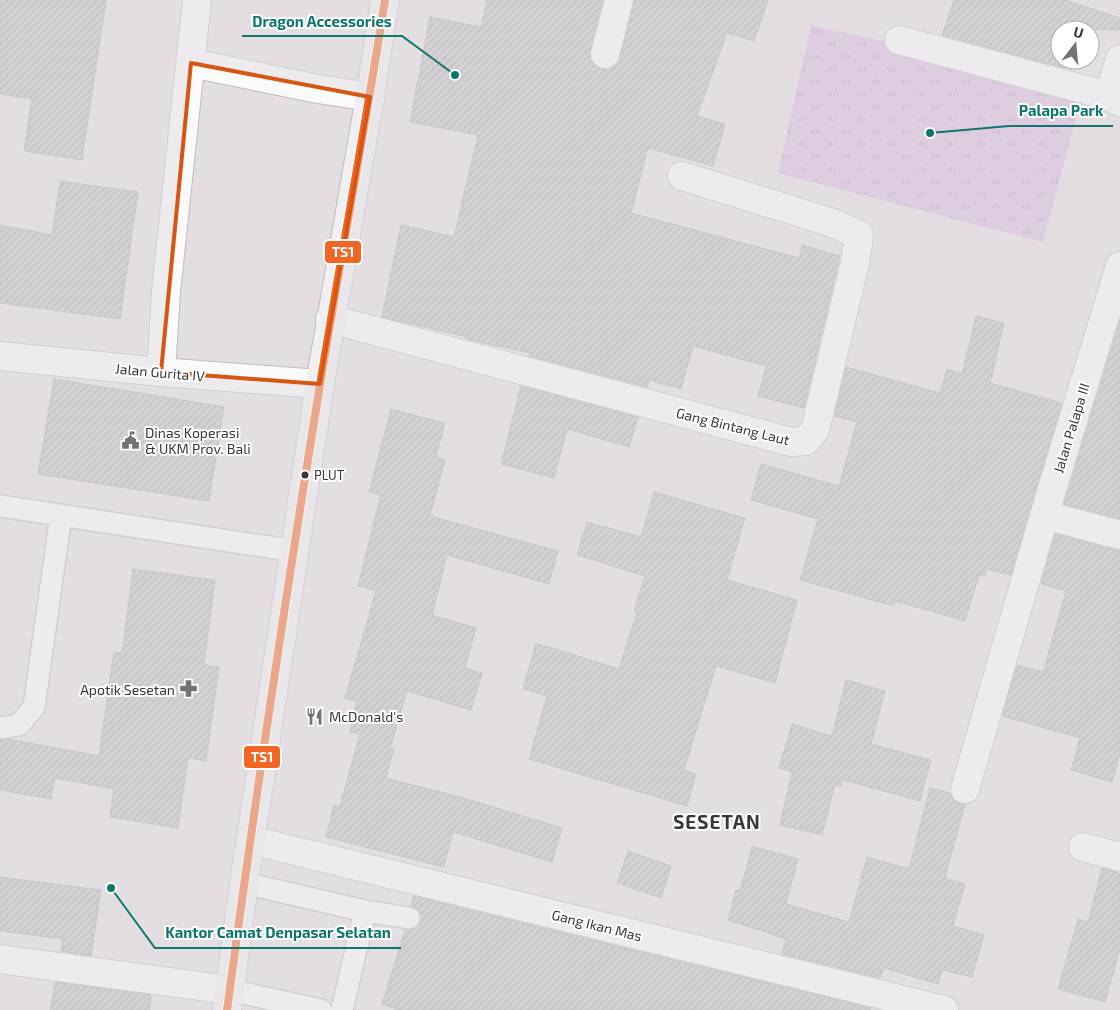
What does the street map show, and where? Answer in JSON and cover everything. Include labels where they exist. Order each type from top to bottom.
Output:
[{"type":"main road","points":[[228,1005],[250,840],[330,319],[370,97],[385,0]]},
{"type":"street","points":[[161,372],[166,292],[197,0]]},
{"type":"street","points":[[605,54],[619,0]]},
{"type":"street","points":[[900,40],[1115,99],[1120,59]]},
{"type":"street","points":[[191,63],[318,89],[370,97]]},
{"type":"street","name":"Gang Bintang Laut","points":[[330,319],[791,442],[806,441],[814,430],[855,262],[860,240],[859,235],[833,223],[682,176]]},
{"type":"street","name":"Jalan Palapa III","points":[[964,789],[1044,515],[1113,315],[1120,266]]},
{"type":"street","name":"Jalan Gurita IV","points":[[0,356],[161,372],[320,384]]},
{"type":"street","points":[[1044,515],[1120,535]]},
{"type":"street","name":"Gang Ikan Mas","points":[[250,840],[944,1010]]},
{"type":"street","points":[[1083,847],[1120,857]]},
{"type":"street","points":[[0,959],[228,1005]]},
{"type":"lane","points":[[0,506],[295,551]]},
{"type":"lane","points":[[0,728],[19,726],[34,707],[61,515]]},
{"type":"lane","points":[[244,883],[365,911],[409,918]]},
{"type":"lane","points":[[342,1010],[365,911]]},
{"type":"lane","points":[[228,1005],[321,1010]]},
{"type":"highlighted area","points":[[191,63],[370,97],[320,384],[161,372]]},
{"type":"green space","points":[[811,26],[898,44],[1083,92],[1043,242],[778,173]]},
{"type":"building","points":[[0,0],[106,0],[82,160],[24,151],[32,99],[0,94]]},
{"type":"building","points":[[487,0],[603,0],[590,51],[590,58],[594,65],[602,69],[609,69],[616,65],[620,58],[634,0],[768,0],[754,41],[727,33],[697,116],[725,124],[713,166],[648,148],[631,213],[799,258],[802,245],[840,256],[804,408],[758,396],[766,366],[693,346],[681,389],[649,380],[647,387],[529,356],[530,353],[382,317],[401,225],[454,237],[478,135],[410,122],[430,17],[481,27]]},
{"type":"building","points":[[954,0],[1065,0],[1120,18],[1120,30],[1100,30],[1100,20],[1050,20],[1050,64],[942,35]]},
{"type":"building","points":[[60,181],[138,192],[120,319],[0,303],[0,225],[52,235]]},
{"type":"building","points":[[976,316],[1004,323],[990,383],[1062,403],[1011,575],[987,569],[985,576],[979,575],[965,621],[895,601],[894,606],[800,580],[818,519],[751,500],[761,464],[839,486],[857,422],[834,416],[846,367],[940,393],[947,369],[962,374]]},
{"type":"building","points":[[1120,320],[1120,519],[1064,504]]},
{"type":"building","name":"Dinas Koperasi & UKM Prov. Bali","points":[[54,379],[224,407],[209,501],[38,474]]},
{"type":"building","points":[[521,386],[638,417],[629,447],[567,429],[554,478],[501,464]]},
{"type":"building","points":[[391,409],[445,423],[436,457],[445,460],[430,516],[558,551],[549,584],[447,555],[432,615],[476,628],[465,668],[482,673],[471,710],[407,691],[390,748],[394,749],[386,778],[464,798],[562,828],[552,862],[453,832],[444,867],[326,837],[334,805],[340,806],[360,734],[350,732],[357,701],[345,698],[376,591],[358,586],[381,495],[369,492]]},
{"type":"building","points":[[654,492],[745,518],[727,580],[797,600],[775,683],[716,666],[684,770],[696,774],[687,806],[529,759],[547,696],[523,689],[536,643],[619,669],[637,612],[634,611],[645,576],[577,555],[587,522],[641,537]]},
{"type":"building","points":[[1055,534],[1120,550],[1120,754],[1112,782],[1071,770],[1080,738],[1002,716],[1017,665],[1043,672],[1066,591],[1041,584]]},
{"type":"building","points":[[133,569],[215,580],[204,665],[219,667],[206,761],[188,758],[178,828],[110,817],[114,789],[55,778],[51,799],[0,790],[0,740],[8,739],[99,756],[114,652],[122,653]]},
{"type":"building","points":[[846,680],[885,691],[871,744],[931,760],[920,801],[843,780],[841,787],[835,785],[822,835],[780,825],[792,772],[779,768],[792,724],[832,736]]},
{"type":"building","points":[[930,788],[950,793],[954,800],[960,804],[965,804],[945,878],[965,884],[953,926],[984,935],[972,977],[942,970],[938,984],[884,968],[880,978],[782,954],[786,939],[728,920],[736,890],[740,891],[752,846],[798,859],[786,904],[849,922],[867,857],[909,869]]},
{"type":"building","points":[[628,851],[671,866],[661,898],[617,883]]},
{"type":"building","points":[[1102,868],[1120,872],[1120,949],[1105,1002],[1058,989],[1078,919],[1088,922]]},
{"type":"building","points":[[0,877],[101,890],[91,956],[61,951],[63,939],[0,931]]},
{"type":"building","points":[[413,896],[871,1008],[870,1010],[399,1010],[382,1004],[405,930],[414,929],[421,920],[420,913],[411,906]]},
{"type":"building","points":[[55,982],[151,995],[150,1010],[50,1010]]},
{"type":"transit line","name":"TS1","points":[[227,1010],[295,541],[385,0]]},
{"type":"place","name":"Dragon Accessories","points":[[455,75]]},
{"type":"place","name":"Palapa Park","points":[[930,133]]},
{"type":"place","name":"Dinas Koperasi & UKM Prov. Bali","points":[[131,440]]},
{"type":"place","name":"PLUT","points":[[305,475]]},
{"type":"place","name":"Apotik Sesetan","points":[[189,689]]},
{"type":"place","name":"McDonald's","points":[[315,716]]},
{"type":"place","name":"Kantor Camat Denpasar Selatan","points":[[111,888]]},
{"type":"district","name":"SESETAN","points":[[717,821]]}]
